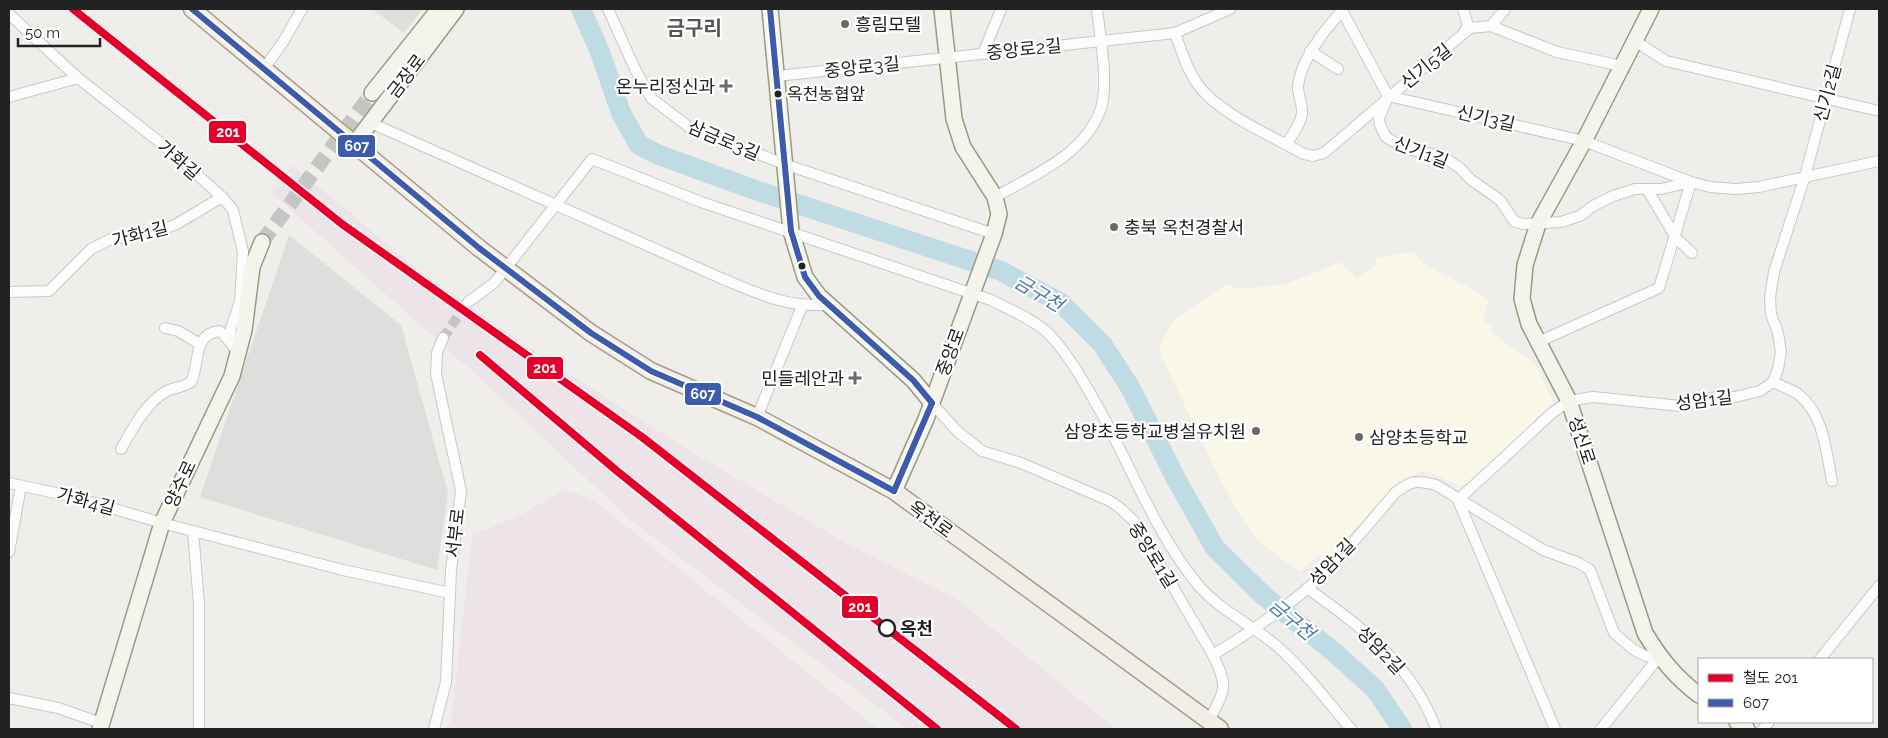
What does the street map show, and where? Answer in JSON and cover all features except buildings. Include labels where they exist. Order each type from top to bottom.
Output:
[{"type":"main road","points":[[192,9],[263,70],[355,143]]},
{"type":"main road","name":"옥천로","points":[[355,143],[478,248],[591,333],[650,371],[757,418],[894,492],[1214,725]]},
{"type":"street","points":[[263,70],[283,42],[302,9]]},
{"type":"street","points":[[372,93],[439,9]]},
{"type":"street","name":"금장로","points":[[355,143],[456,9]]},
{"type":"street","name":"삼금로3길","points":[[608,9],[644,87],[652,99],[664,111],[688,127],[785,169],[992,238]]},
{"type":"street","points":[[770,9],[792,232],[805,277],[828,305],[913,380],[932,403]]},
{"type":"street","points":[[942,9],[954,119],[963,146],[995,197],[999,214],[992,238]]},
{"type":"street","points":[[983,54],[1002,9]]},
{"type":"street","points":[[995,197],[1050,166],[1075,147],[1092,128],[1101,107],[1103,91],[1097,9]]},
{"type":"street","name":"중앙로2길","points":[[947,58],[1175,33],[1230,9]]},
{"type":"street","name":"신기5길","points":[[1462,36],[1468,25],[1463,9]]},
{"type":"street","points":[[1505,9],[1491,26],[1557,52],[1622,66]]},
{"type":"street","name":"성신로","points":[[1651,9],[1584,141],[1538,224],[1525,265],[1522,298],[1529,324],[1569,401],[1645,633],[1659,657],[1679,680],[1698,694]]},
{"type":"street","name":"신기2길","points":[[1805,176],[1850,9]]},
{"type":"street","points":[[1175,33],[1183,58],[1205,94],[1248,123],[1304,154],[1313,156],[1324,153],[1388,96],[1342,10],[1310,51],[1298,86],[1302,113],[1294,133],[1286,144]]},
{"type":"street","name":"가화길","points":[[9,14],[78,78],[171,151],[222,197],[233,210],[243,252],[240,302],[231,328],[230,342]]},
{"type":"street","name":"신기5길","points":[[1388,96],[1470,28],[1491,26]]},
{"type":"street","points":[[1635,41],[1666,61],[1825,100],[1879,111]]},
{"type":"street","points":[[1310,51],[1338,69]]},
{"type":"street","name":"중앙로3길","points":[[777,76],[947,58]]},
{"type":"street","points":[[9,97],[78,78]]},
{"type":"street","name":"신기3길","points":[[1388,96],[1584,141]]},
{"type":"street","name":"신기1길","points":[[1388,96],[1380,118],[1380,125],[1386,137],[1406,149],[1442,156],[1500,200],[1514,220],[1522,224],[1538,224]]},
{"type":"street","points":[[371,122],[774,300],[802,306],[828,305]]},
{"type":"street","points":[[1584,141],[1691,182],[1735,189],[1759,187],[1879,161]]},
{"type":"street","points":[[468,302],[494,283],[500,265],[556,204],[592,159],[701,202],[971,295],[991,300],[1028,319],[1046,332],[1083,381],[1119,443],[1159,527],[1179,561],[1201,588],[1222,610],[1256,628],[1278,647],[1315,686],[1350,729]]},
{"type":"street","points":[[1805,176],[1774,272],[1770,297],[1771,314],[1778,333],[1780,352],[1778,369],[1773,382],[1797,393],[1813,410],[1821,427],[1832,481]]},
{"type":"street","points":[[1538,224],[1561,222],[1580,216],[1593,206],[1612,196],[1635,189],[1661,189],[1691,182]]},
{"type":"street","points":[[1538,342],[1659,288],[1676,238],[1691,182]]},
{"type":"street","points":[[1647,189],[1676,238],[1692,253]]},
{"type":"street","name":"가화1길","points":[[9,292],[49,291],[91,249],[112,239],[150,233],[175,225],[222,197]]},
{"type":"street","name":"중앙로","points":[[894,492],[932,403],[992,238]]},
{"type":"street","name":"양수로","points":[[101,726],[162,523],[232,376],[239,356],[252,266],[262,242]]},
{"type":"street","points":[[757,418],[802,306]]},
{"type":"street","points":[[165,328],[178,331],[200,344]]},
{"type":"street","points":[[122,449],[136,424],[160,396],[166,391],[191,382],[200,344],[215,331],[220,331],[239,356]]},
{"type":"street","name":"서부로","points":[[434,729],[446,682],[451,570],[461,491],[436,374],[438,353],[443,338]]},
{"type":"street","name":"성암1길","points":[[1458,500],[1552,413],[1569,401],[1593,397],[1681,406],[1716,397],[1735,397],[1760,391],[1773,382]]},
{"type":"street","name":"중앙로1길","points":[[932,403],[957,431],[982,451],[1020,463],[1110,501],[1134,522],[1213,654],[1224,677],[1223,693],[1214,725]]},
{"type":"street","name":"성암1길","points":[[1256,628],[1304,591],[1330,566],[1395,493],[1407,484],[1418,481],[1436,485],[1543,550],[1579,563],[1590,570],[1614,633],[1634,650],[1646,656],[1659,657]]},
{"type":"street","name":"가화4길","points":[[9,483],[74,497],[162,523],[343,570],[450,593]]},
{"type":"street","points":[[9,552],[21,486]]},
{"type":"street","points":[[1458,500],[1555,729]]},
{"type":"street","points":[[193,531],[199,604],[199,729]]},
{"type":"street","points":[[1821,658],[1879,586]]},
{"type":"street","name":"성암2길","points":[[1304,591],[1352,620],[1387,651],[1416,688],[1436,729]]},
{"type":"street","points":[[1213,654],[1256,628]]},
{"type":"street","points":[[1601,729],[1659,657]]},
{"type":"street","points":[[9,698],[58,708],[101,726]]},
{"type":"shaded area","points":[[372,9],[422,9],[404,33]]},
{"type":"shaded area","points":[[292,165],[426,276],[547,360],[685,448],[846,543],[958,600],[1116,729],[907,729],[628,518],[482,380],[272,193]]},
{"type":"shaded area","points":[[289,235],[401,325],[448,493],[437,570],[200,497]]},
{"type":"shaded area","name":"삼양초등학교","points":[[1413,252],[1424,264],[1472,289],[1488,300],[1483,319],[1491,326],[1491,332],[1536,365],[1553,402],[1473,481],[1460,486],[1428,472],[1420,472],[1394,486],[1326,561],[1317,556],[1300,572],[1260,543],[1239,514],[1218,475],[1161,355],[1160,345],[1173,321],[1228,284],[1239,289],[1283,285],[1341,262],[1357,279],[1375,265],[1377,258]]},
{"type":"shaded area","points":[[566,489],[596,502],[878,729],[446,729],[451,720],[472,535],[516,517]]},
{"type":"waterway","name":"금구천","points":[[581,9],[600,52],[621,113],[639,145],[659,155],[755,190],[1001,271],[1061,303],[1102,344],[1130,387],[1176,479],[1215,548],[1264,596],[1335,653],[1375,689],[1402,729]]},
{"type":"tunnel","points":[[262,242],[372,93]]},
{"type":"tunnel","points":[[443,338],[468,302]]},
{"type":"rail line","name":"201","points":[[73,9],[342,224],[642,437],[1016,729]]},
{"type":"rail line","name":"201","points":[[480,355],[617,471],[937,729]]},
{"type":"transit line","name":"607","points":[[192,9],[479,248],[591,333],[651,371],[757,417],[894,491]]},
{"type":"transit line","name":"607","points":[[770,9],[791,231],[805,277],[819,296],[913,380],[932,403]]},
{"type":"transit line","name":"607","points":[[894,491],[932,403]]},
{"type":"place","name":"흥림모텔","points":[[845,24]]},
{"type":"place","name":"온누리정신과","points":[[726,86]]},
{"type":"place","name":"옥천농협앞","points":[[778,94]]},
{"type":"place","name":"충북 옥천경찰서","points":[[1114,227]]},
{"type":"place","name":"민들레안과","points":[[855,378]]},
{"type":"place","name":"삼양초등학교병설유치원","points":[[1256,431]]},
{"type":"place","name":"삼양초등학교","points":[[1359,437]]},
{"type":"place","name":"옥천","points":[[887,628]]},
{"type":"district","name":"금구리","points":[[694,28]]}]
